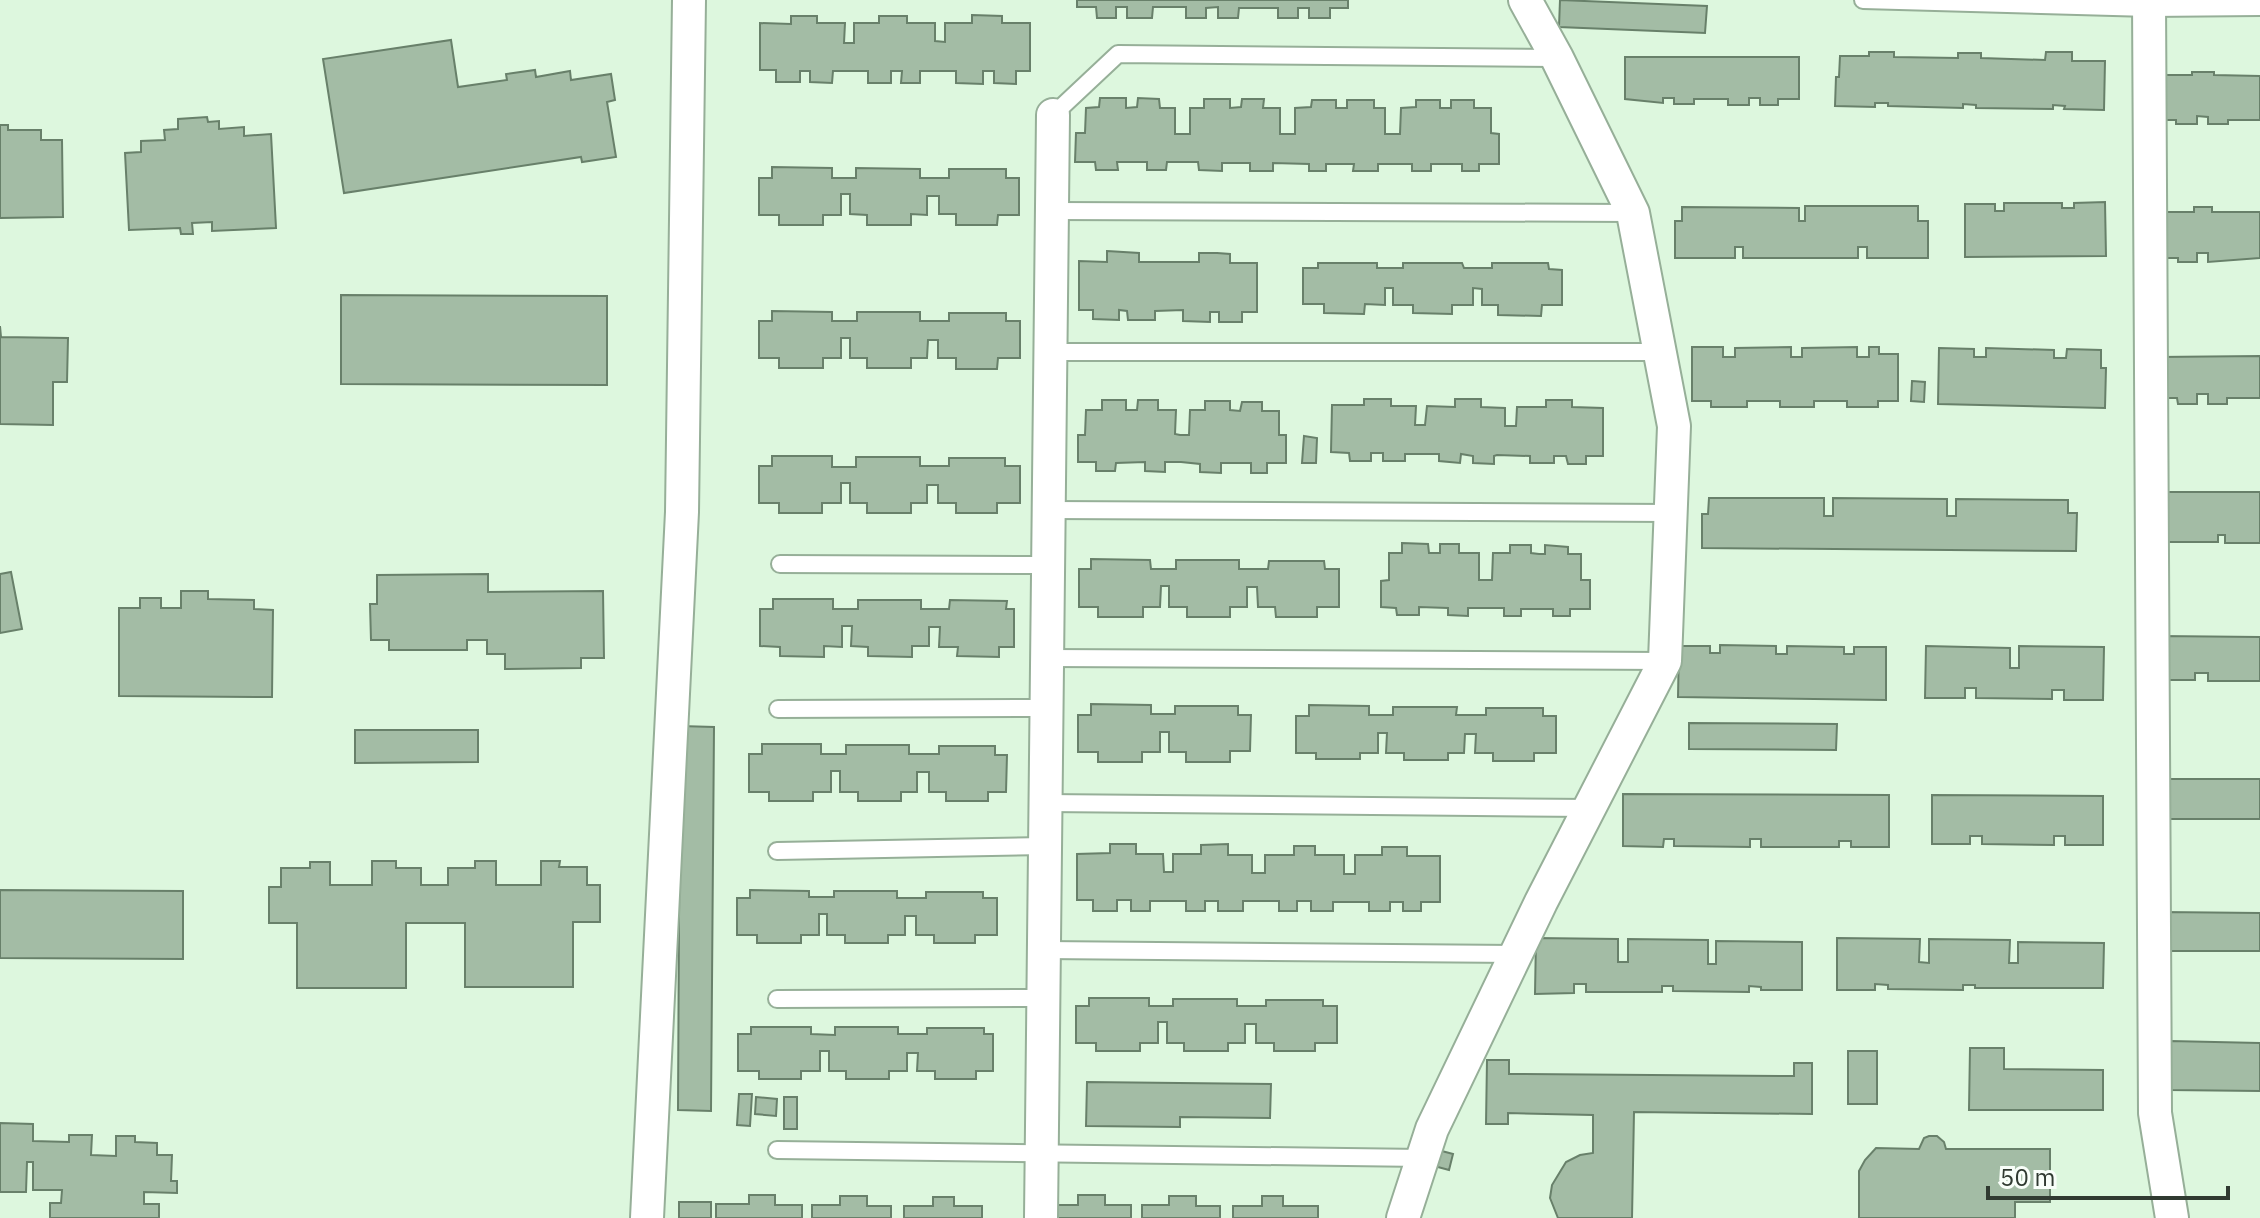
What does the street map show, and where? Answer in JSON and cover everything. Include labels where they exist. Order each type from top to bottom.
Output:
[{"type":"street","points":[[647,1218],[682,512],[689,0]]},
{"type":"street","points":[[1403,1218],[1432,1129],[1516,954],[1665,661],[1674,426],[1633,213],[1525,0]]},
{"type":"street","points":[[2149,4],[2155,1113],[2172,1218]]},
{"type":"street","points":[[1041,1218],[1053,115]]},
{"type":"lane","points":[[1863,0],[2260,7]]},
{"type":"lane","points":[[1053,115],[1118,54],[1557,58]]},
{"type":"lane","points":[[1052,211],[1633,213]]},
{"type":"lane","points":[[1051,352],[1660,352]]},
{"type":"lane","points":[[1049,510],[1670,513]]},
{"type":"lane","points":[[780,564],[1048,565]]},
{"type":"lane","points":[[1047,658],[1665,661]]},
{"type":"lane","points":[[778,709],[1047,708]]},
{"type":"lane","points":[[1045,803],[1590,808]]},
{"type":"lane","points":[[777,851],[1045,846]]},
{"type":"lane","points":[[1044,950],[1516,954]]},
{"type":"lane","points":[[777,999],[1043,998]]},
{"type":"lane","points":[[777,1150],[1423,1158]]},
{"type":"building","points":[[1077,0],[1348,0],[1348,8],[1330,8],[1330,18],[1309,18],[1309,8],[1298,8],[1298,18],[1278,18],[1278,8],[1239,8],[1238,18],[1218,18],[1218,7],[1206,8],[1206,18],[1186,18],[1186,7],[1153,7],[1152,18],[1127,18],[1127,7],[1116,7],[1116,18],[1097,18],[1096,7],[1077,7]]},
{"type":"building","points":[[1560,0],[1707,6],[1705,33],[1559,27]]},
{"type":"building","points":[[972,15],[1002,16],[1002,23],[1030,23],[1030,71],[1016,71],[1016,84],[994,83],[994,71],[983,71],[983,84],[956,83],[956,71],[920,71],[920,83],[901,83],[902,71],[891,71],[891,83],[868,83],[868,71],[833,71],[832,83],[810,82],[810,71],[800,71],[800,82],[776,82],[776,70],[760,70],[760,23],[791,24],[791,16],[817,16],[817,23],[845,23],[844,43],[854,43],[854,23],[879,23],[879,16],[907,16],[907,23],[935,23],[935,41],[945,42],[945,23],[972,23]]},
{"type":"building","points":[[451,40],[458,87],[507,80],[506,74],[535,70],[536,77],[570,71],[571,80],[611,74],[615,100],[607,102],[616,157],[582,162],[581,157],[344,193],[323,59]]},
{"type":"building","points":[[1869,52],[1894,52],[1894,57],[1958,58],[1958,53],[1981,53],[1981,58],[2045,60],[2046,52],[2072,52],[2072,61],[2105,61],[2104,110],[2064,109],[2065,106],[2053,105],[2053,109],[1976,108],[1976,105],[1963,104],[1963,108],[1888,106],[1888,103],[1875,103],[1875,107],[1835,106],[1840,56],[1869,56]]},
{"type":"building","points":[[1625,57],[1799,57],[1799,99],[1778,99],[1778,105],[1760,105],[1760,98],[1749,98],[1749,105],[1728,105],[1728,99],[1694,99],[1694,104],[1674,104],[1674,98],[1663,98],[1663,103],[1625,99]]},
{"type":"building","points":[[2192,72],[2260,76],[2260,120],[2228,120],[2228,124],[2208,124],[2208,117],[2197,116],[2197,124],[2176,124],[2176,120],[2159,120],[2159,75],[2192,75]]},
{"type":"building","points":[[1100,98],[1126,98],[1126,108],[1137,107],[1138,98],[1159,99],[1160,108],[1175,108],[1175,134],[1190,134],[1190,108],[1204,108],[1204,99],[1230,99],[1230,108],[1241,107],[1242,99],[1264,99],[1263,108],[1280,108],[1280,134],[1295,134],[1295,108],[1311,107],[1312,100],[1336,100],[1336,108],[1347,108],[1347,100],[1374,100],[1374,108],[1385,108],[1385,134],[1400,134],[1401,108],[1416,107],[1416,100],[1440,100],[1440,108],[1451,108],[1451,100],[1474,100],[1474,108],[1491,108],[1491,133],[1499,134],[1499,164],[1479,164],[1479,171],[1462,171],[1462,164],[1431,164],[1431,171],[1412,171],[1412,164],[1378,164],[1378,171],[1353,171],[1354,164],[1326,164],[1326,171],[1309,171],[1309,164],[1273,163],[1273,171],[1250,171],[1250,163],[1222,163],[1222,171],[1199,170],[1198,162],[1167,162],[1166,170],[1147,170],[1147,162],[1117,162],[1118,170],[1096,170],[1095,162],[1075,162],[1076,133],[1085,133],[1086,108],[1099,107]]},
{"type":"building","points":[[207,117],[208,122],[219,121],[219,129],[244,127],[244,136],[271,134],[276,228],[212,231],[212,222],[192,223],[193,234],[181,234],[180,228],[129,230],[125,153],[141,152],[141,141],[165,140],[164,130],[178,129],[178,119]]},
{"type":"building","points":[[0,125],[8,125],[8,130],[41,130],[41,140],[62,140],[63,217],[0,218]]},
{"type":"building","points":[[772,167],[832,168],[832,178],[856,178],[856,168],[920,169],[920,178],[949,178],[949,169],[1006,169],[1006,178],[1019,178],[1019,215],[998,215],[997,225],[956,225],[956,214],[939,214],[939,196],[927,196],[927,215],[911,214],[911,225],[867,225],[867,215],[850,214],[850,194],[841,194],[841,215],[823,215],[823,225],[779,225],[779,215],[759,215],[759,178],[772,178]]},
{"type":"building","points":[[2105,202],[2106,256],[1965,257],[1965,204],[1995,204],[1995,211],[2004,211],[2004,203],[2062,203],[2062,208],[2074,208],[2074,203]]},
{"type":"building","points":[[1805,206],[1918,206],[1918,221],[1928,221],[1928,258],[1867,258],[1867,247],[1858,247],[1858,258],[1743,258],[1743,247],[1735,247],[1735,258],[1675,258],[1675,221],[1682,221],[1682,207],[1799,208],[1799,221],[1805,221]]},
{"type":"building","points":[[2194,207],[2212,207],[2212,212],[2260,212],[2260,258],[2208,262],[2208,253],[2197,253],[2197,262],[2159,258],[2159,212],[2194,212]]},
{"type":"building","points":[[1107,251],[1139,253],[1139,262],[1199,262],[1199,253],[1217,253],[1230,254],[1230,263],[1257,263],[1257,312],[1242,312],[1242,322],[1219,322],[1219,312],[1210,312],[1210,322],[1183,321],[1183,310],[1155,311],[1155,320],[1128,320],[1127,311],[1119,310],[1119,320],[1093,319],[1093,310],[1079,310],[1079,261],[1107,262]]},
{"type":"building","points":[[1318,263],[1377,263],[1377,268],[1403,268],[1403,263],[1462,263],[1464,268],[1492,268],[1492,263],[1548,263],[1549,269],[1562,270],[1562,305],[1542,305],[1541,316],[1498,315],[1498,305],[1482,305],[1482,289],[1473,288],[1473,305],[1452,305],[1452,314],[1413,313],[1413,305],[1393,305],[1393,288],[1385,288],[1385,305],[1365,304],[1364,314],[1324,313],[1324,304],[1303,304],[1303,268],[1318,268]]},
{"type":"building","points":[[341,295],[607,296],[607,385],[341,384]]},
{"type":"building","points":[[772,311],[832,312],[832,321],[857,321],[857,312],[920,312],[920,321],[949,321],[949,313],[1006,313],[1006,321],[1020,321],[1020,358],[998,358],[997,369],[956,369],[956,358],[938,358],[938,340],[928,340],[927,358],[911,358],[911,368],[867,368],[867,358],[850,358],[850,338],[841,338],[841,358],[823,358],[823,368],[779,368],[779,358],[759,358],[759,321],[772,321]]},
{"type":"building","points":[[0,326],[1,337],[68,338],[67,382],[53,382],[53,425],[0,424]]},
{"type":"building","points":[[1692,347],[1723,347],[1723,357],[1735,357],[1735,348],[1791,347],[1791,357],[1802,357],[1802,348],[1857,347],[1857,357],[1869,357],[1869,347],[1879,347],[1879,354],[1898,354],[1898,401],[1878,401],[1878,407],[1847,407],[1847,401],[1814,401],[1814,407],[1780,407],[1780,401],[1747,401],[1747,407],[1711,407],[1711,401],[1692,401]]},
{"type":"building","points":[[1939,348],[1974,349],[1974,357],[1986,357],[1986,348],[2054,350],[2054,358],[2066,358],[2067,349],[2101,350],[2101,368],[2106,368],[2105,408],[1938,404]]},
{"type":"building","points":[[2260,356],[2260,398],[2227,398],[2227,404],[2208,404],[2208,394],[2197,394],[2197,404],[2178,404],[2177,398],[2158,398],[2158,357]]},
{"type":"building","points":[[1912,381],[1925,382],[1924,402],[1911,401]]},
{"type":"building","points":[[1364,399],[1391,399],[1391,406],[1416,406],[1415,425],[1425,425],[1427,406],[1455,407],[1455,399],[1481,399],[1481,407],[1505,408],[1505,426],[1516,426],[1517,407],[1546,407],[1546,400],[1572,400],[1572,407],[1603,408],[1603,456],[1586,456],[1586,464],[1568,464],[1566,456],[1554,456],[1554,463],[1530,463],[1530,456],[1497,455],[1494,456],[1494,464],[1473,463],[1473,456],[1461,454],[1460,463],[1439,461],[1439,454],[1405,454],[1405,461],[1383,461],[1383,453],[1371,453],[1371,461],[1350,461],[1349,453],[1331,452],[1332,405],[1364,405]]},
{"type":"building","points":[[1102,400],[1126,400],[1126,410],[1137,410],[1138,400],[1158,400],[1158,410],[1176,410],[1175,434],[1180,435],[1189,435],[1190,410],[1205,410],[1205,401],[1230,401],[1230,410],[1240,411],[1242,402],[1262,402],[1262,411],[1279,411],[1279,435],[1286,435],[1286,463],[1267,463],[1267,473],[1251,473],[1251,463],[1221,463],[1221,473],[1200,472],[1200,464],[1181,462],[1165,462],[1165,472],[1145,471],[1145,462],[1116,463],[1115,471],[1096,471],[1096,462],[1078,462],[1078,435],[1085,435],[1086,410],[1102,410]]},
{"type":"building","points":[[1304,436],[1317,438],[1316,463],[1302,463]]},
{"type":"building","points":[[772,456],[832,456],[832,467],[856,467],[856,457],[920,457],[920,466],[949,466],[949,458],[1005,458],[1005,466],[1020,466],[1020,503],[997,503],[997,513],[956,513],[956,503],[938,503],[938,485],[927,485],[927,503],[911,503],[911,513],[867,513],[867,503],[850,503],[850,483],[841,483],[841,503],[822,503],[822,513],[779,513],[779,503],[759,503],[759,466],[772,466]]},
{"type":"building","points":[[2163,492],[2260,492],[2260,543],[2225,543],[2225,535],[2218,535],[2218,542],[2160,542]]},
{"type":"building","points":[[1709,498],[1824,498],[1824,516],[1833,516],[1833,498],[1947,499],[1947,516],[1956,516],[1956,499],[2068,500],[2068,513],[2077,513],[2076,551],[1702,548],[1702,514],[1708,514]]},
{"type":"building","points":[[1402,543],[1428,544],[1429,553],[1440,553],[1440,544],[1459,544],[1459,553],[1479,553],[1479,580],[1492,580],[1493,553],[1510,553],[1510,545],[1531,545],[1531,553],[1539,554],[1545,554],[1545,545],[1568,547],[1568,554],[1581,554],[1581,580],[1590,580],[1590,609],[1570,609],[1570,616],[1553,616],[1553,609],[1521,609],[1521,616],[1504,616],[1504,608],[1468,608],[1468,616],[1448,615],[1448,608],[1419,607],[1419,615],[1397,615],[1396,608],[1381,607],[1381,581],[1389,580],[1389,553],[1402,553]]},
{"type":"building","points":[[1091,559],[1150,560],[1151,569],[1176,569],[1176,560],[1239,560],[1239,569],[1268,569],[1269,561],[1324,561],[1325,569],[1339,569],[1339,607],[1317,607],[1317,617],[1276,617],[1275,607],[1258,607],[1257,587],[1247,587],[1247,607],[1230,607],[1230,617],[1187,617],[1187,607],[1169,607],[1169,586],[1161,586],[1160,607],[1143,607],[1143,617],[1098,617],[1098,607],[1079,607],[1079,569],[1091,569]]},
{"type":"building","points":[[11,572],[22,629],[0,633],[0,574]]},
{"type":"building","points":[[488,574],[488,592],[603,591],[604,658],[581,658],[581,668],[505,669],[505,654],[487,654],[487,640],[467,640],[467,650],[389,650],[389,640],[371,640],[370,604],[377,604],[377,575]]},
{"type":"building","points":[[181,591],[208,591],[208,599],[254,600],[254,609],[273,610],[272,697],[119,696],[119,608],[140,608],[140,598],[161,598],[161,608],[181,608]]},
{"type":"building","points":[[773,599],[833,599],[833,609],[858,609],[858,600],[921,600],[921,609],[949,609],[950,600],[1007,601],[1006,609],[1014,609],[1014,647],[999,647],[999,657],[957,656],[958,647],[939,647],[940,627],[929,627],[929,646],[912,646],[912,657],[868,656],[868,647],[851,646],[852,626],[842,626],[842,647],[824,646],[824,657],[780,656],[780,647],[760,646],[760,609],[773,609]]},
{"type":"building","points":[[2160,636],[2260,637],[2260,681],[2208,681],[2208,673],[2195,673],[2195,680],[2160,680]]},
{"type":"building","points":[[1720,645],[1776,646],[1776,654],[1787,654],[1787,646],[1844,647],[1844,654],[1854,654],[1854,647],[1886,647],[1886,700],[1678,697],[1679,646],[1710,646],[1710,653],[1720,653]]},
{"type":"building","points":[[1926,646],[2010,648],[2010,668],[2019,668],[2019,646],[2104,647],[2103,700],[2064,700],[2064,690],[2052,690],[2052,699],[1976,698],[1976,688],[1965,688],[1965,698],[1925,698]]},
{"type":"building","points":[[1091,704],[1151,705],[1151,714],[1175,714],[1175,706],[1238,706],[1238,715],[1251,715],[1250,751],[1230,751],[1230,762],[1186,762],[1186,752],[1169,752],[1169,732],[1160,732],[1160,752],[1142,752],[1142,762],[1098,762],[1098,752],[1078,752],[1078,715],[1091,715]]},
{"type":"building","points":[[1309,705],[1369,706],[1369,715],[1393,715],[1393,707],[1457,707],[1456,715],[1486,715],[1486,708],[1543,708],[1543,716],[1556,716],[1556,753],[1534,753],[1534,761],[1493,761],[1493,753],[1475,753],[1476,734],[1465,734],[1464,753],[1448,753],[1448,760],[1404,760],[1404,753],[1386,753],[1387,733],[1378,733],[1378,753],[1360,753],[1360,759],[1316,759],[1316,753],[1296,753],[1296,716],[1309,716]]},
{"type":"building","points":[[1689,723],[1837,724],[1836,750],[1689,749]]},
{"type":"building","points":[[680,726],[714,727],[711,1111],[678,1110]]},
{"type":"building","points":[[355,730],[478,730],[478,762],[355,763]]},
{"type":"building","points":[[762,744],[821,744],[821,754],[846,754],[846,745],[909,745],[909,754],[939,754],[939,746],[995,746],[995,755],[1007,755],[1006,792],[988,792],[988,801],[946,801],[946,792],[929,792],[929,772],[917,772],[917,792],[901,792],[901,801],[858,801],[858,792],[840,792],[840,771],[831,771],[831,792],[813,792],[813,801],[769,801],[769,792],[749,792],[749,754],[762,754]]},
{"type":"building","points":[[2159,779],[2260,779],[2260,819],[2159,819]]},
{"type":"building","points":[[1623,794],[1889,795],[1889,847],[1851,847],[1851,841],[1839,841],[1839,847],[1761,847],[1761,839],[1750,839],[1750,847],[1674,846],[1674,839],[1664,839],[1663,847],[1623,846]]},
{"type":"building","points":[[1932,795],[2103,796],[2103,845],[2065,845],[2065,836],[2054,836],[2054,845],[1982,844],[1982,836],[1970,836],[1970,844],[1932,844]]},
{"type":"building","points":[[1110,844],[1136,844],[1136,854],[1163,854],[1164,872],[1173,872],[1173,854],[1201,854],[1201,845],[1228,844],[1228,855],[1252,855],[1252,873],[1265,873],[1265,855],[1294,855],[1294,846],[1315,846],[1315,855],[1344,855],[1344,874],[1355,874],[1355,855],[1382,855],[1382,847],[1407,847],[1407,856],[1440,856],[1440,902],[1421,902],[1421,911],[1403,911],[1403,902],[1390,902],[1390,911],[1369,911],[1369,902],[1333,902],[1333,911],[1311,911],[1311,901],[1297,901],[1297,911],[1279,911],[1279,901],[1243,901],[1243,911],[1218,911],[1218,901],[1205,901],[1205,911],[1186,911],[1186,901],[1150,901],[1150,911],[1131,911],[1131,900],[1117,900],[1117,911],[1093,911],[1093,900],[1077,900],[1077,854],[1110,853]]},
{"type":"building","points":[[372,861],[396,861],[396,868],[421,868],[421,885],[448,885],[448,868],[475,868],[475,861],[496,861],[496,885],[541,885],[541,861],[560,861],[559,867],[587,867],[587,885],[600,885],[600,922],[573,922],[573,987],[465,987],[465,923],[406,923],[406,988],[297,988],[297,923],[269,923],[269,887],[281,887],[281,868],[310,868],[310,862],[330,862],[330,885],[372,885]]},
{"type":"building","points":[[0,890],[183,891],[183,959],[0,958]]},
{"type":"building","points":[[750,890],[809,891],[809,897],[834,897],[834,891],[897,891],[897,898],[926,898],[926,892],[983,892],[983,898],[997,898],[997,935],[975,935],[975,943],[934,943],[934,935],[916,935],[916,916],[905,916],[905,935],[888,935],[888,943],[845,943],[845,935],[827,935],[827,914],[819,914],[819,935],[801,935],[801,943],[757,943],[757,935],[737,935],[737,898],[750,898]]},
{"type":"building","points":[[2162,912],[2260,913],[2260,951],[2162,951]]},
{"type":"building","points":[[1536,938],[1618,939],[1618,962],[1628,962],[1628,939],[1708,940],[1708,964],[1716,964],[1716,941],[1802,942],[1802,990],[1761,990],[1761,987],[1749,986],[1749,992],[1673,991],[1673,986],[1662,986],[1662,992],[1586,992],[1586,984],[1574,984],[1574,993],[1535,994]]},
{"type":"building","points":[[1837,938],[1920,939],[1919,962],[1929,963],[1929,939],[2010,940],[2009,963],[2018,963],[2018,942],[2104,943],[2103,988],[1975,988],[1975,985],[1963,985],[1963,990],[1888,989],[1888,985],[1875,984],[1875,990],[1837,990]]},
{"type":"building","points":[[1089,998],[1149,998],[1149,1006],[1173,1006],[1173,999],[1237,999],[1237,1006],[1266,1006],[1266,1000],[1323,1000],[1323,1006],[1337,1006],[1337,1043],[1315,1043],[1315,1051],[1274,1051],[1274,1043],[1256,1043],[1256,1024],[1245,1024],[1245,1043],[1228,1043],[1228,1051],[1184,1051],[1184,1043],[1167,1043],[1167,1022],[1158,1022],[1158,1043],[1140,1043],[1140,1051],[1096,1051],[1096,1043],[1076,1043],[1076,1006],[1089,1006]]},
{"type":"building","points":[[751,1027],[811,1027],[811,1034],[835,1035],[835,1027],[898,1027],[898,1034],[927,1034],[927,1028],[984,1028],[984,1034],[993,1034],[993,1071],[976,1071],[976,1079],[935,1079],[935,1071],[917,1071],[918,1053],[907,1053],[907,1071],[889,1071],[889,1079],[846,1079],[846,1071],[829,1071],[829,1051],[820,1051],[820,1071],[801,1071],[801,1079],[759,1079],[759,1071],[738,1071],[738,1034],[751,1034]]},
{"type":"building","points":[[2170,1041],[2260,1043],[2260,1091],[2169,1090]]},
{"type":"building","points":[[1970,1048],[2004,1048],[2004,1069],[2103,1070],[2103,1110],[1969,1110]]},
{"type":"building","points":[[1848,1051],[1877,1051],[1877,1104],[1848,1104]]},
{"type":"building","points":[[1487,1060],[1509,1060],[1509,1074],[1794,1076],[1794,1063],[1812,1063],[1812,1114],[1634,1112],[1632,1218],[1558,1218],[1550,1198],[1552,1185],[1566,1162],[1593,1153],[1593,1115],[1508,1113],[1508,1124],[1486,1124]]},
{"type":"building","points":[[1087,1082],[1271,1084],[1270,1118],[1180,1117],[1180,1127],[1086,1126]]},
{"type":"building","points":[[739,1094],[752,1094],[750,1126],[737,1125]]},
{"type":"building","points":[[756,1097],[777,1099],[776,1116],[755,1114]]},
{"type":"building","points":[[784,1097],[797,1097],[797,1129],[784,1129]]},
{"type":"building","points":[[0,1123],[33,1124],[33,1141],[69,1142],[69,1135],[92,1135],[91,1155],[116,1156],[116,1136],[135,1136],[135,1142],[157,1143],[157,1155],[172,1155],[171,1181],[177,1181],[177,1193],[144,1192],[144,1204],[159,1204],[159,1218],[50,1218],[50,1203],[61,1203],[62,1190],[33,1190],[33,1162],[27,1162],[26,1192],[0,1192]]},
{"type":"building","points":[[1937,1136],[1946,1149],[2050,1149],[2050,1202],[2015,1202],[2015,1218],[1859,1218],[1859,1171],[1865,1160],[1876,1148],[1919,1149],[1924,1138]]},
{"type":"building","points":[[1427,1147],[1453,1154],[1449,1170],[1423,1163]]},
{"type":"building","points":[[749,1195],[775,1195],[775,1205],[802,1205],[802,1218],[716,1218],[716,1204],[749,1204]]},
{"type":"building","points":[[1078,1195],[1105,1195],[1105,1205],[1131,1205],[1131,1218],[1045,1218],[1045,1205],[1078,1205]]},
{"type":"building","points":[[840,1196],[867,1196],[867,1206],[891,1206],[891,1218],[812,1218],[812,1205],[840,1205]]},
{"type":"building","points":[[1169,1196],[1196,1196],[1196,1206],[1220,1206],[1220,1218],[1142,1218],[1142,1205],[1169,1205]]},
{"type":"building","points":[[1262,1196],[1283,1196],[1283,1206],[1318,1206],[1318,1218],[1233,1218],[1233,1206],[1262,1206]]},
{"type":"building","points":[[933,1197],[954,1197],[954,1206],[982,1206],[982,1218],[904,1218],[904,1206],[933,1206]]},
{"type":"building","points":[[679,1202],[711,1202],[711,1218],[679,1218]]}]
